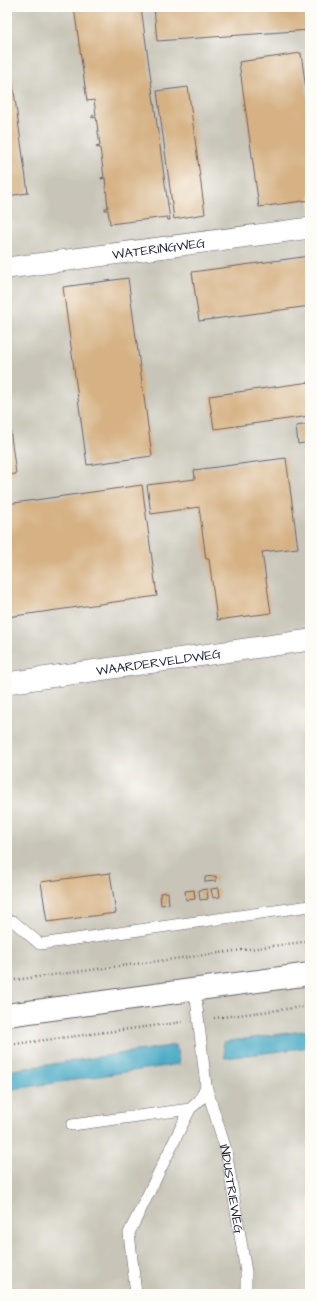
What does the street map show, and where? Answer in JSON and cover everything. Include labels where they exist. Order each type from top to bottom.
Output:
[{"type":"street","name":"WATERINGWEG","points":[[7,268],[310,228]]},
{"type":"street","name":"WAARDERVELDWEG","points":[[7,683],[310,640]]},
{"type":"street","points":[[7,1015],[310,974]]},
{"type":"lane","points":[[7,922],[13,921],[40,944],[310,906]]},
{"type":"lane","name":"INDUSTRIEWEG","points":[[195,990],[206,1086],[226,1150],[246,1272],[246,1294]]},
{"type":"lane","points":[[136,1294],[128,1233],[190,1108],[200,1100],[206,1086]]},
{"type":"lane","points":[[72,1124],[190,1108]]},
{"type":"path","points":[[7,981],[310,941]]},
{"type":"path","points":[[7,1044],[310,1006]]},
{"type":"shaded area","points":[[7,7],[310,7],[310,1294],[7,1294]]},
{"type":"water","points":[[310,1030],[310,1047],[225,1058],[223,1042]]},
{"type":"water","points":[[176,1045],[179,1064],[7,1090],[7,1071]]},
{"type":"building","points":[[74,7],[141,7],[170,220],[168,220],[167,217],[110,224],[108,210],[105,210],[105,208],[108,208],[105,178],[101,179],[104,177],[100,148],[96,147],[100,146],[96,117],[92,118],[92,116],[96,115],[94,100],[87,101]]},
{"type":"building","points":[[154,7],[310,7],[310,30],[157,41]]},
{"type":"building","points":[[7,41],[28,193],[7,196]]},
{"type":"building","points":[[301,53],[310,118],[310,200],[259,207],[239,62]]},
{"type":"building","points":[[188,87],[205,214],[174,219],[157,91]]},
{"type":"building","points":[[310,256],[310,306],[199,321],[192,272]]},
{"type":"building","points":[[128,278],[152,456],[87,465],[63,287]]},
{"type":"building","points":[[310,382],[310,416],[214,429],[209,396]]},
{"type":"building","points":[[8,414],[16,474],[7,475],[7,415]]},
{"type":"building","points":[[310,424],[310,442],[298,444],[296,426]]},
{"type":"building","points":[[286,458],[298,548],[262,552],[271,613],[217,620],[209,559],[206,559],[199,507],[151,514],[147,485],[195,479],[194,470]]},
{"type":"building","points":[[142,485],[157,596],[7,617],[7,504]]},
{"type":"building","points":[[110,873],[116,913],[47,922],[41,882]]},
{"type":"building","points":[[216,876],[216,881],[205,882],[205,877]]},
{"type":"building","points":[[219,888],[220,897],[213,898],[211,889]]},
{"type":"building","points":[[207,889],[208,899],[200,900],[199,890]]},
{"type":"building","points":[[194,890],[195,899],[186,900],[185,891]]},
{"type":"building","points":[[168,892],[169,904],[161,905],[160,893]]}]
